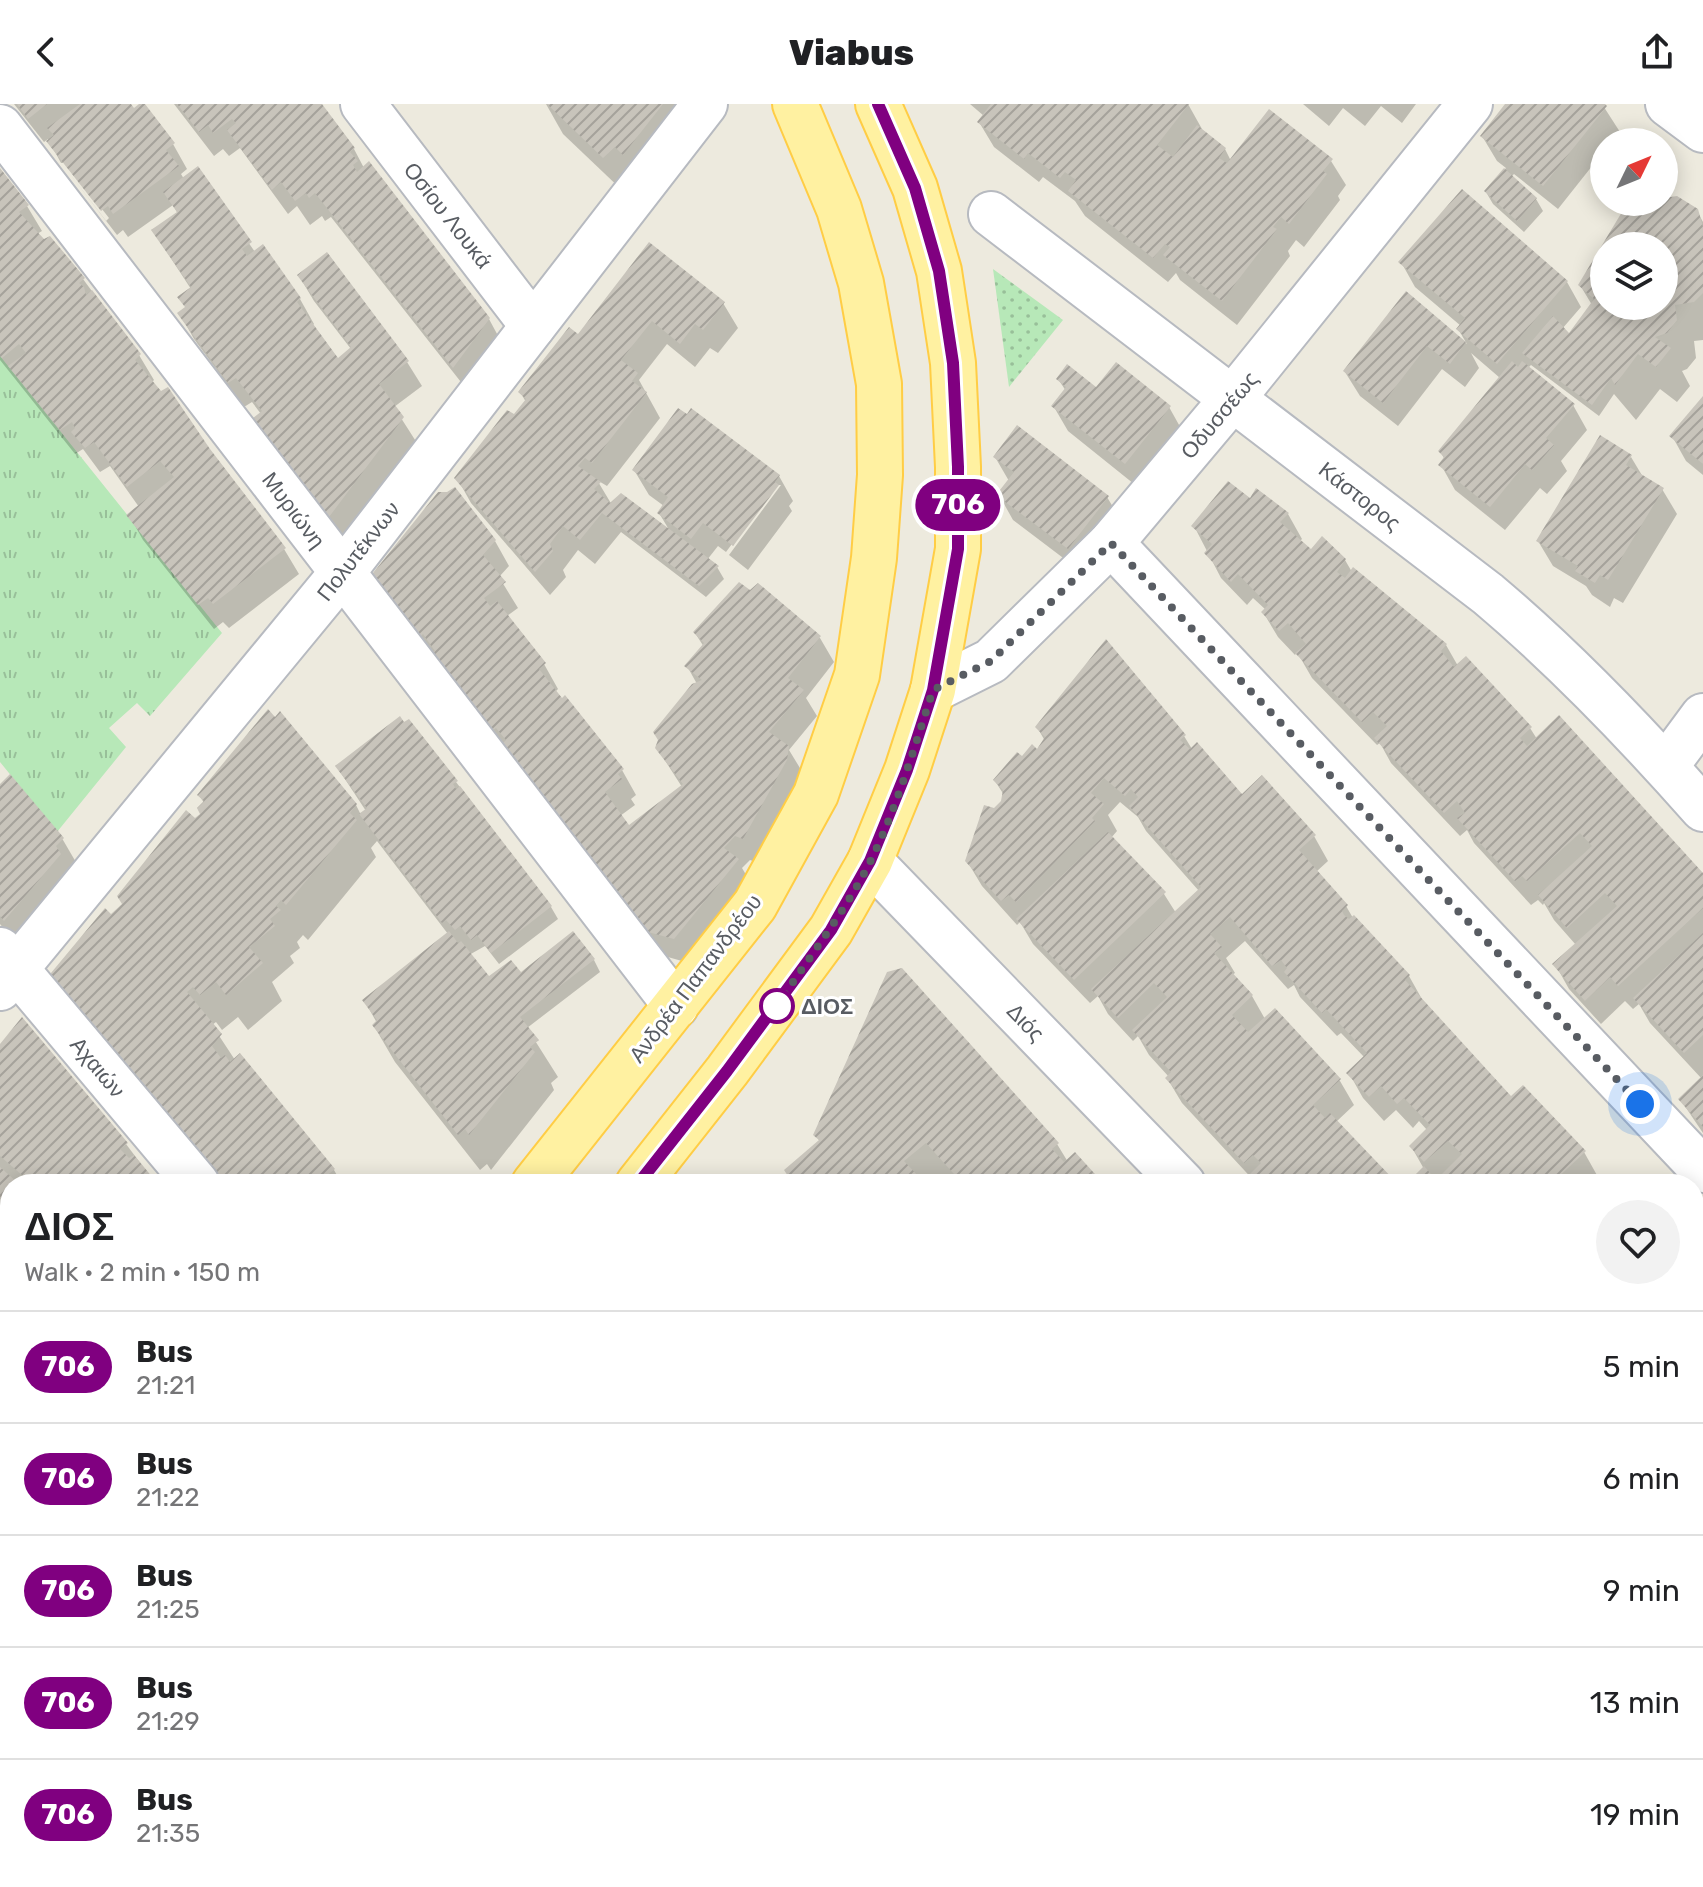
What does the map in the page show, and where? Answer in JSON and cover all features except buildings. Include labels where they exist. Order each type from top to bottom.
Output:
[{"type":"main road","name":"Ανδρέα Παπανδρέου","points":[[542,1174],[755,905],[816,794],[857,675],[874,558],[880,475],[879,384],[857,268],[839,209],[795,104]]},
{"type":"main road","points":[[646,1174],[831,930],[870,861],[907,770],[933,690],[958,549],[953,363],[939,271],[915,188],[878,104]]},
{"type":"street","name":"Οσίου Λουκά","points":[[363,104],[533,326]]},
{"type":"street","name":"Πολυτέκνων","points":[[5,969],[342,573],[705,104]]},
{"type":"street","name":"Οδυσσέως","points":[[933,690],[991,661],[1111,543],[1233,398],[1470,104]]},
{"type":"street","points":[[1668,104],[1703,130]]},
{"type":"street","name":"Μυριώνη","points":[[0,127],[676,1006]]},
{"type":"street","name":"Κάστορος","points":[[991,214],[1488,594],[1537,635],[1666,766],[1703,809]]},
{"type":"street","points":[[1111,543],[1703,1170]]},
{"type":"street","points":[[1666,766],[1703,716]]},
{"type":"street","name":"Διός","points":[[870,861],[1173,1174]]},
{"type":"street","name":"Αχαιών","points":[[5,969],[188,1174]]},
{"type":"green space","points":[[993,269],[1063,320],[1009,387]]},
{"type":"green space","points":[[0,356],[222,633],[150,716],[137,703],[109,728],[126,747],[57,832],[0,762]]},
{"type":"bus line","name":"706","points":[[646,1174],[831,930],[870,861],[907,770],[933,690],[958,549],[953,363],[939,271],[915,188],[878,104]]},
{"type":"place","name":"ΔΙΟΣ","points":[[777,1006]]},
{"type":"route","points":[[777,1006],[831,930],[870,861],[907,770],[933,690],[991,661],[1111,543],[1640,1104]]}]
